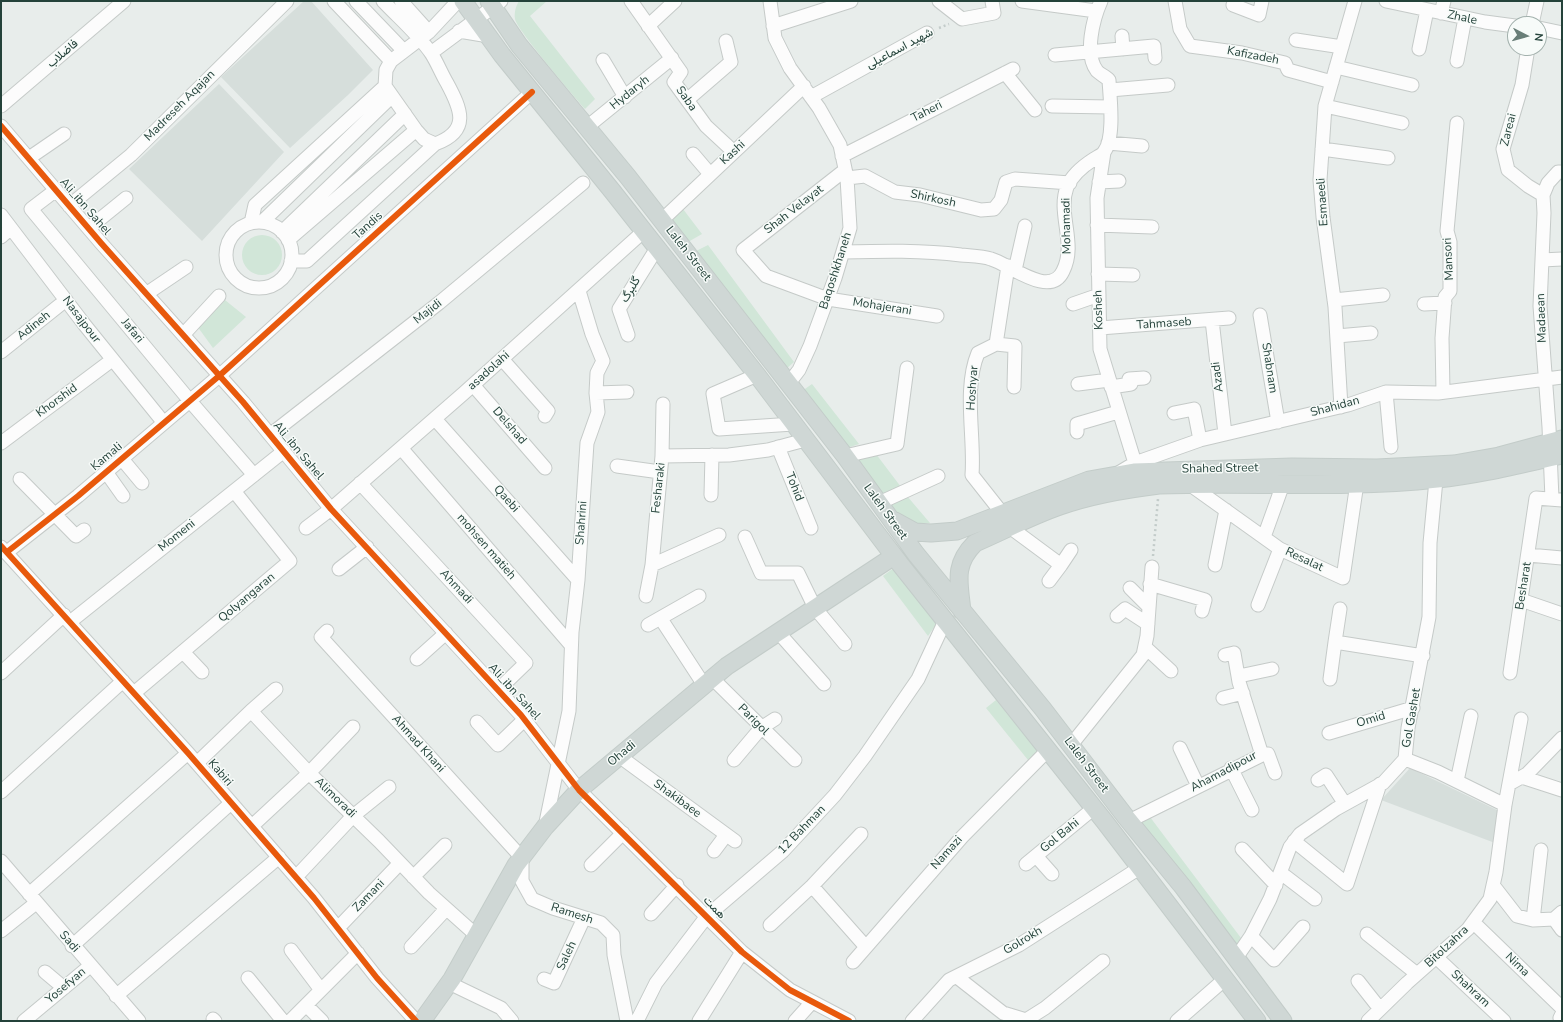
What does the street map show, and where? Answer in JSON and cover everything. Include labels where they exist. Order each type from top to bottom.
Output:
[{"type":"main road","name":"Laleh Street","points":[[463,1],[532,92],[644,231],[756,375],[945,622],[1141,868],[1257,1021]]},
{"type":"main road","name":"Laleh Street","points":[[494,3],[519,45],[662,220],[845,456],[889,517],[962,611],[1071,745],[1129,821],[1186,890],[1283,1021]]},
{"type":"main road","name":"Shahed Street","points":[[889,517],[915,532],[931,533],[957,531],[1006,521],[1082,499],[1136,488],[1159,485],[1189,484],[1357,483],[1436,480],[1462,476],[1556,448]]},
{"type":"main road","name":"Shahed Street","points":[[962,611],[959,579],[961,561],[965,553],[975,543],[1006,521],[1088,480],[1134,472],[1176,470],[1306,467],[1377,468],[1454,464],[1556,448]]},
{"type":"main road","name":"Ohadi","points":[[422,1021],[449,983],[522,858],[545,827],[579,790],[727,666],[894,556]]},
{"type":"main road","points":[[1162,895],[1176,903],[1181,904],[1187,900],[1186,890]]},
{"type":"main road","points":[[1205,952],[1206,941],[1212,939],[1221,943],[1234,956]]},
{"type":"street","name":"فاضلاب","points":[[1,106],[124,1]]},
{"type":"street","name":"Madreseh Aqajan","points":[[69,206],[131,154],[287,1]]},
{"type":"street","points":[[334,1],[391,61]]},
{"type":"street","points":[[356,1],[404,51]]},
{"type":"street","points":[[383,1],[424,35]]},
{"type":"street","points":[[291,261],[306,261],[435,144],[446,140],[455,131],[460,118],[459,106],[431,53],[424,35],[401,1]]},
{"type":"street","points":[[435,144],[424,138],[416,130],[389,91],[386,70],[391,61],[424,35],[448,7],[458,1]]},
{"type":"street","name":"Saba","points":[[630,1],[681,72],[674,82],[706,126],[734,152]]},
{"type":"street","points":[[648,26],[675,1]]},
{"type":"street","name":"Baqoshkhaneh","points":[[770,1],[775,38],[790,68],[840,145],[846,174],[850,228],[828,299],[799,370],[788,383]]},
{"type":"street","points":[[773,26],[851,1]]},
{"type":"street","points":[[939,1],[962,19],[993,7]]},
{"type":"street","points":[[1022,1],[1099,6],[1090,38],[1092,52],[1098,72],[1109,80],[1110,136],[1106,148],[1142,146]]},
{"type":"street","name":"Kafizadeh","points":[[1175,1],[1180,29],[1190,46],[1242,53],[1285,63],[1288,70],[1332,82]]},
{"type":"street","points":[[1233,5],[1259,15],[1262,1]]},
{"type":"street","name":"Esmaeeli","points":[[1341,407],[1334,300],[1323,217],[1320,180],[1325,106],[1355,1]]},
{"type":"street","name":"Zhale","points":[[1386,1],[1427,10],[1443,7],[1465,18],[1507,25]]},
{"type":"street","points":[[1534,16],[1537,1]]},
{"type":"street","points":[[431,53],[459,31],[477,20],[494,3]]},
{"type":"street","points":[[1419,49],[1427,10]]},
{"type":"street","points":[[1457,61],[1465,18]]},
{"type":"street","points":[[1547,30],[1562,33]]},
{"type":"street","points":[[459,31],[489,36]]},
{"type":"street","name":"شهید اسماعیلی","points":[[807,92],[927,33]]},
{"type":"street","points":[[1296,40],[1342,47]]},
{"type":"street","points":[[687,100],[731,62],[726,41]]},
{"type":"street","points":[[1055,55],[1092,52],[1123,42],[1154,46],[1155,58]]},
{"type":"street","name":"Zareai","points":[[1527,56],[1522,85],[1503,149],[1508,170],[1528,186],[1543,195]]},
{"type":"street","name":"Hydaryh","points":[[587,127],[672,58]]},
{"type":"street","points":[[603,60],[625,97]]},
{"type":"street","points":[[1336,67],[1412,85]]},
{"type":"street","name":"Taheri","points":[[842,156],[1009,71],[1035,110]]},
{"type":"street","points":[[1110,90],[1168,85]]},
{"type":"street","points":[[257,223],[256,205],[389,91]]},
{"type":"street","name":"Tandis","points":[[219,376],[532,92]]},
{"type":"street","name":"Kashi","points":[[662,220],[734,152],[807,92]]},
{"type":"street","points":[[1052,106],[1110,107]]},
{"type":"street","points":[[1325,106],[1402,123]]},
{"type":"street","points":[[285,236],[405,114]]},
{"type":"street","name":"Mansori","points":[[1443,392],[1442,338],[1445,296],[1450,291],[1450,242],[1447,231],[1457,123]]},
{"type":"street","name":"Ali_ibn Sahel","points":[[1,126],[69,206],[284,451],[331,509],[524,719],[559,762],[579,790]]},
{"type":"street","points":[[285,236],[416,130]]},
{"type":"street","points":[[29,158],[64,134]]},
{"type":"street","name":"Kosheh","points":[[1106,148],[1097,198],[1100,349],[1118,412],[1135,463]]},
{"type":"street","name":"Mohamadi","points":[[843,252],[932,251],[990,258],[1038,282],[1056,279],[1063,272],[1068,259],[1069,245],[1064,204],[1070,182],[1085,165],[1106,148]]},
{"type":"street","points":[[1322,149],[1388,158]]},
{"type":"street","points":[[693,154],[710,174]]},
{"type":"street","points":[[1543,195],[1548,183],[1558,172],[1562,172]]},
{"type":"street","name":"Shirkosh","points":[[846,174],[865,176],[895,192],[920,194],[982,210],[994,209],[1001,200],[1006,182],[1014,179],[1070,182]]},
{"type":"street","name":"Shah Velayat","points":[[743,250],[846,174]]},
{"type":"street","points":[[1099,182],[1119,182]]},
{"type":"street","name":"Majidi","points":[[270,435],[439,303],[583,183]]},
{"type":"street","name":"Jafari","points":[[56,190],[31,209],[190,401],[254,475]]},
{"type":"street","name":"Madaean","points":[[1543,195],[1540,306],[1546,379],[1556,448],[1557,500]]},
{"type":"street","points":[[89,228],[126,198]]},
{"type":"street","name":"Nasajpour","points":[[1,215],[112,360],[164,423]]},
{"type":"street","points":[[257,223],[273,225],[285,236],[291,250],[291,261],[288,271],[281,280],[272,286],[262,288],[251,287],[241,283],[233,276],[228,266],[226,256],[228,244],[237,231],[257,223]]},
{"type":"street","points":[[1097,225],[1152,227]]},
{"type":"street","points":[[1014,387],[1015,346],[996,344],[1012,268],[1025,226]]},
{"type":"street","points":[[1,237],[12,228]]},
{"type":"street","name":"asadolahi","points":[[306,528],[331,509],[435,419],[644,231]]},
{"type":"street","name":"گلبرگ","points":[[628,335],[620,309],[657,248]]},
{"type":"street","name":"Mohajerani","points":[[743,250],[766,276],[828,299],[937,316]]},
{"type":"street","points":[[1542,260],[1562,259]]},
{"type":"street","points":[[146,294],[186,266]]},
{"type":"street","points":[[1098,274],[1133,275]]},
{"type":"street","name":"Shahrini","points":[[545,827],[569,711],[571,645],[578,580],[587,444],[598,412],[596,393],[597,373],[603,361],[592,334],[579,291]]},
{"type":"street","points":[[1073,304],[1099,295]]},
{"type":"street","points":[[183,335],[220,296]]},
{"type":"street","points":[[1334,300],[1383,296]]},
{"type":"street","name":"Adineh","points":[[1,352],[66,300]]},
{"type":"street","points":[[1424,304],[1445,304]]},
{"type":"street","name":"Shabnam","points":[[1260,315],[1278,422]]},
{"type":"street","name":"Tahmaseb","points":[[1100,328],[1229,318]]},
{"type":"street","name":"Azadi","points":[[1212,320],[1225,434]]},
{"type":"street","points":[[1337,336],[1371,333]]},
{"type":"street","name":"Hoshyar","points":[[996,344],[978,353],[973,366],[971,430],[974,459],[972,475],[1006,521],[1061,565]]},
{"type":"street","points":[[502,359],[548,411],[545,416]]},
{"type":"street","name":"Khorshid","points":[[1,443],[112,360]]},
{"type":"street","points":[[845,456],[897,444],[907,368]]},
{"type":"street","points":[[756,375],[713,394],[719,429],[793,424]]},
{"type":"street","name":"Kamali","points":[[4,549],[54,514],[122,459],[219,376]]},
{"type":"street","name":"Shahidan","points":[[1115,475],[1135,463],[1200,440],[1341,407],[1386,392],[1443,392],[1562,377]]},
{"type":"street","points":[[1078,384],[1131,384],[1129,379],[1144,378]]},
{"type":"street","name":"Delshad","points":[[473,385],[545,468]]},
{"type":"street","points":[[596,393],[627,392]]},
{"type":"street","points":[[1386,392],[1391,447]]},
{"type":"street","points":[[662,456],[663,404]]},
{"type":"street","points":[[1174,413],[1194,409],[1200,440]]},
{"type":"street","points":[[1077,432],[1077,424],[1118,412]]},
{"type":"street","name":"Qaebi","points":[[435,419],[578,580]]},
{"type":"street","name":"Fesharaki","points":[[646,596],[652,565],[662,456],[729,455],[778,447],[805,440]]},
{"type":"street","name":"Tohid","points":[[778,447],[810,528]]},
{"type":"street","name":"mohsen matieh","points":[[401,448],[571,645]]},
{"type":"street","name":"Momeni","points":[[1,672],[284,451]]},
{"type":"street","points":[[711,495],[712,455]]},
{"type":"street","points":[[122,459],[142,483]]},
{"type":"street","points":[[618,466],[660,472]]},
{"type":"street","points":[[106,472],[123,496]]},
{"type":"street","points":[[879,503],[938,476]]},
{"type":"street","points":[[20,479],[76,536],[84,530]]},
{"type":"street","name":"Gol Gashet","points":[[1234,956],[1250,936],[1276,885],[1290,847],[1300,834],[1345,804],[1380,784],[1405,759],[1408,728],[1429,617],[1430,543],[1436,480]]},
{"type":"street","name":"Ahmadi","points":[[360,483],[526,663],[498,690]]},
{"type":"street","name":"Resalat","points":[[1189,484],[1280,548],[1343,578],[1357,483]]},
{"type":"street","points":[[1264,537],[1283,484]]},
{"type":"street","name":"Qolyangaran","points":[[134,693],[290,561],[234,491]]},
{"type":"street","name":"Besharat","points":[[1510,673],[1536,498],[1557,500]]},
{"type":"street","points":[[1215,565],[1226,510]]},
{"type":"street","points":[[652,565],[719,535]]},
{"type":"street","points":[[745,537],[761,573],[798,573],[815,608],[845,644]]},
{"type":"street","points":[[339,570],[367,547]]},
{"type":"street","points":[[1258,605],[1280,548]]},
{"type":"street","name":"Kabiri","points":[[4,549],[252,826],[338,928],[377,978],[416,1021]]},
{"type":"street","points":[[1049,581],[1071,550]]},
{"type":"street","points":[[1528,555],[1562,558]]},
{"type":"street","points":[[1071,745],[1143,655],[1148,624],[1152,567]]},
{"type":"street","points":[[1150,584],[1204,600],[1202,611]]},
{"type":"street","points":[[1130,588],[1149,607]]},
{"type":"street","points":[[648,625],[661,619],[699,596]]},
{"type":"street","points":[[1521,600],[1562,614]]},
{"type":"street","points":[[1118,616],[1125,609],[1148,624]]},
{"type":"street","points":[[1330,679],[1340,609]]},
{"type":"street","name":"Parigol","points":[[661,619],[708,682],[761,728],[781,740],[795,760]]},
{"type":"street","name":"12 Bahman","points":[[637,1021],[656,983],[708,916],[783,851],[836,795],[918,679],[945,622]]},
{"type":"street","name":"Ahmad Khani","points":[[327,630],[321,637],[522,858]]},
{"type":"street","points":[[778,632],[824,684]]},
{"type":"street","points":[[417,659],[446,633]]},
{"type":"street","points":[[1335,642],[1422,656]]},
{"type":"street","points":[[1145,646],[1171,671]]},
{"type":"street","points":[[183,652],[202,672]]},
{"type":"street","name":"Ahamadipour","points":[[1129,821],[1231,768],[1262,755],[1238,676],[1234,653],[1225,655]]},
{"type":"street","points":[[1238,676],[1272,669]]},
{"type":"street","points":[[1,792],[123,681]]},
{"type":"street","points":[[197,763],[250,711],[276,689]]},
{"type":"street","points":[[1223,698],[1243,693]]},
{"type":"street","name":"Omid","points":[[1329,733],[1412,708]]},
{"type":"street","name":"Alimoradi","points":[[250,711],[309,773],[414,878],[476,935]]},
{"type":"street","points":[[1457,781],[1471,716]]},
{"type":"street","points":[[477,722],[498,745],[524,719]]},
{"type":"street","name":"Bitolzahra","points":[[1368,1021],[1417,974],[1468,929],[1490,899],[1508,784],[1521,719]]},
{"type":"street","points":[[734,760],[761,728],[774,720]]},
{"type":"street","points":[[252,826],[309,773],[353,727]]},
{"type":"street","points":[[1508,784],[1522,777],[1562,738]]},
{"type":"street","points":[[1180,748],[1198,786]]},
{"type":"street","name":"Namazi","points":[[853,962],[962,837],[1048,750]]},
{"type":"street","points":[[1,931],[32,898],[188,753]]},
{"type":"street","points":[[1262,755],[1268,754],[1275,773]]},
{"type":"street","name":"Shakibaee","points":[[619,756],[731,838],[714,851]]},
{"type":"street","points":[[1405,759],[1457,781],[1505,805]]},
{"type":"street","points":[[1231,768],[1252,810]]},
{"type":"street","points":[[1318,780],[1326,775],[1345,804]]},
{"type":"street","points":[[1522,777],[1562,790]]},
{"type":"street","points":[[1294,841],[1347,884],[1380,784]]},
{"type":"street","points":[[296,877],[353,816],[389,787]]},
{"type":"street","name":"همت","points":[[579,790],[624,832],[742,952],[790,990],[849,1021]]},
{"type":"street","points":[[72,946],[231,803]]},
{"type":"street","name":"Gol Bahi","points":[[1052,874],[1031,860],[1094,808]]},
{"type":"street","points":[[591,865],[624,832]]},
{"type":"street","points":[[770,925],[812,886],[861,834]]},
{"type":"street","points":[[414,878],[444,845]]},
{"type":"street","points":[[1242,849],[1276,885]]},
{"type":"street","points":[[1533,920],[1541,850]]},
{"type":"street","points":[[116,996],[279,857]]},
{"type":"street","name":"Ramesh","points":[[522,858],[522,881],[532,899],[553,908],[601,923],[613,935],[614,955],[627,1021]]},
{"type":"street","name":"Sadi","points":[[1,861],[72,946],[139,1021]]},
{"type":"street","name":"Zamani","points":[[338,928],[400,863]]},
{"type":"street","name":"Golrokh","points":[[912,1021],[949,980],[1019,945],[1141,868]]},
{"type":"street","points":[[1281,872],[1315,899]]},
{"type":"street","points":[[651,914],[677,885]]},
{"type":"street","points":[[1493,885],[1517,916],[1533,920],[1558,916],[1562,930]]},
{"type":"street","points":[[812,886],[866,947]]},
{"type":"street","points":[[411,947],[446,909]]},
{"type":"street","name":"Saleh","points":[[544,979],[554,983],[584,918]]},
{"type":"street","name":"Nima","points":[[1473,922],[1562,1008]]},
{"type":"street","points":[[1250,936],[1274,960],[1303,927]]},
{"type":"street","points":[[1367,934],[1417,974]]},
{"type":"street","points":[[291,950],[321,990]]},
{"type":"street","points":[[699,1021],[742,952]]},
{"type":"street","points":[[290,1021],[358,953]]},
{"type":"street","name":"Shahram","points":[[1436,957],[1504,1021]]},
{"type":"street","points":[[957,977],[1003,1013],[1026,1020],[1045,1008],[1103,961]]},
{"type":"street","name":"Yosefyan","points":[[24,1021],[90,966]]},
{"type":"street","points":[[45,972],[64,988]]},
{"type":"street","points":[[248,978],[283,1021]]},
{"type":"street","points":[[1177,1021],[1225,979]]},
{"type":"street","points":[[1358,981],[1380,1009]]},
{"type":"street","points":[[449,983],[501,1008],[512,1021]]},
{"type":"street","points":[[795,1021],[812,1002]]},
{"type":"street","points":[[306,1005],[322,1021]]},
{"type":"street","points":[[1562,1014],[1560,1018],[1562,1020]]},
{"type":"path","points":[[1152,567],[1159,485]]},
{"type":"shaded area","points":[[304,1],[311,1],[373,70],[290,148],[221,77]]},
{"type":"shaded area","points":[[219,84],[284,152],[202,241],[129,169]]},
{"type":"shaded area","points":[[1410,768],[1499,811],[1495,843],[1381,800]]},
{"type":"green space","points":[[519,1],[547,1],[530,16],[595,99],[585,109],[546,63],[518,25],[515,19],[515,14]]},
{"type":"green space","points":[[683,209],[702,234],[688,242],[669,220]]},
{"type":"green space","points":[[266,235],[273,238],[279,244],[282,255],[281,263],[273,272],[266,275],[258,275],[251,272],[243,263],[242,251],[245,244],[254,236]]},
{"type":"green space","points":[[708,245],[794,362],[786,369],[694,252]]},
{"type":"green space","points":[[225,300],[246,317],[213,348],[197,326]]},
{"type":"green space","points":[[812,384],[859,444],[847,448],[802,391]]},
{"type":"green space","points":[[876,454],[901,487],[881,495],[855,458]]},
{"type":"green space","points":[[907,496],[930,523],[915,523],[906,521],[898,515],[889,504]]},
{"type":"green space","points":[[895,567],[937,623],[928,636],[883,576]]},
{"type":"green space","points":[[996,700],[1038,752],[1028,760],[986,708]]},
{"type":"green space","points":[[1150,817],[1241,938],[1235,948],[1138,823]]},
{"type":"cycle path","points":[[7,552],[78,496],[219,376],[532,92]]},
{"type":"cycle path","points":[[1,126],[101,243],[243,402],[331,509],[521,715],[579,790],[742,952],[790,990],[849,1021]]},
{"type":"cycle path","points":[[1,546],[188,753],[314,898],[377,978],[416,1021]]}]
